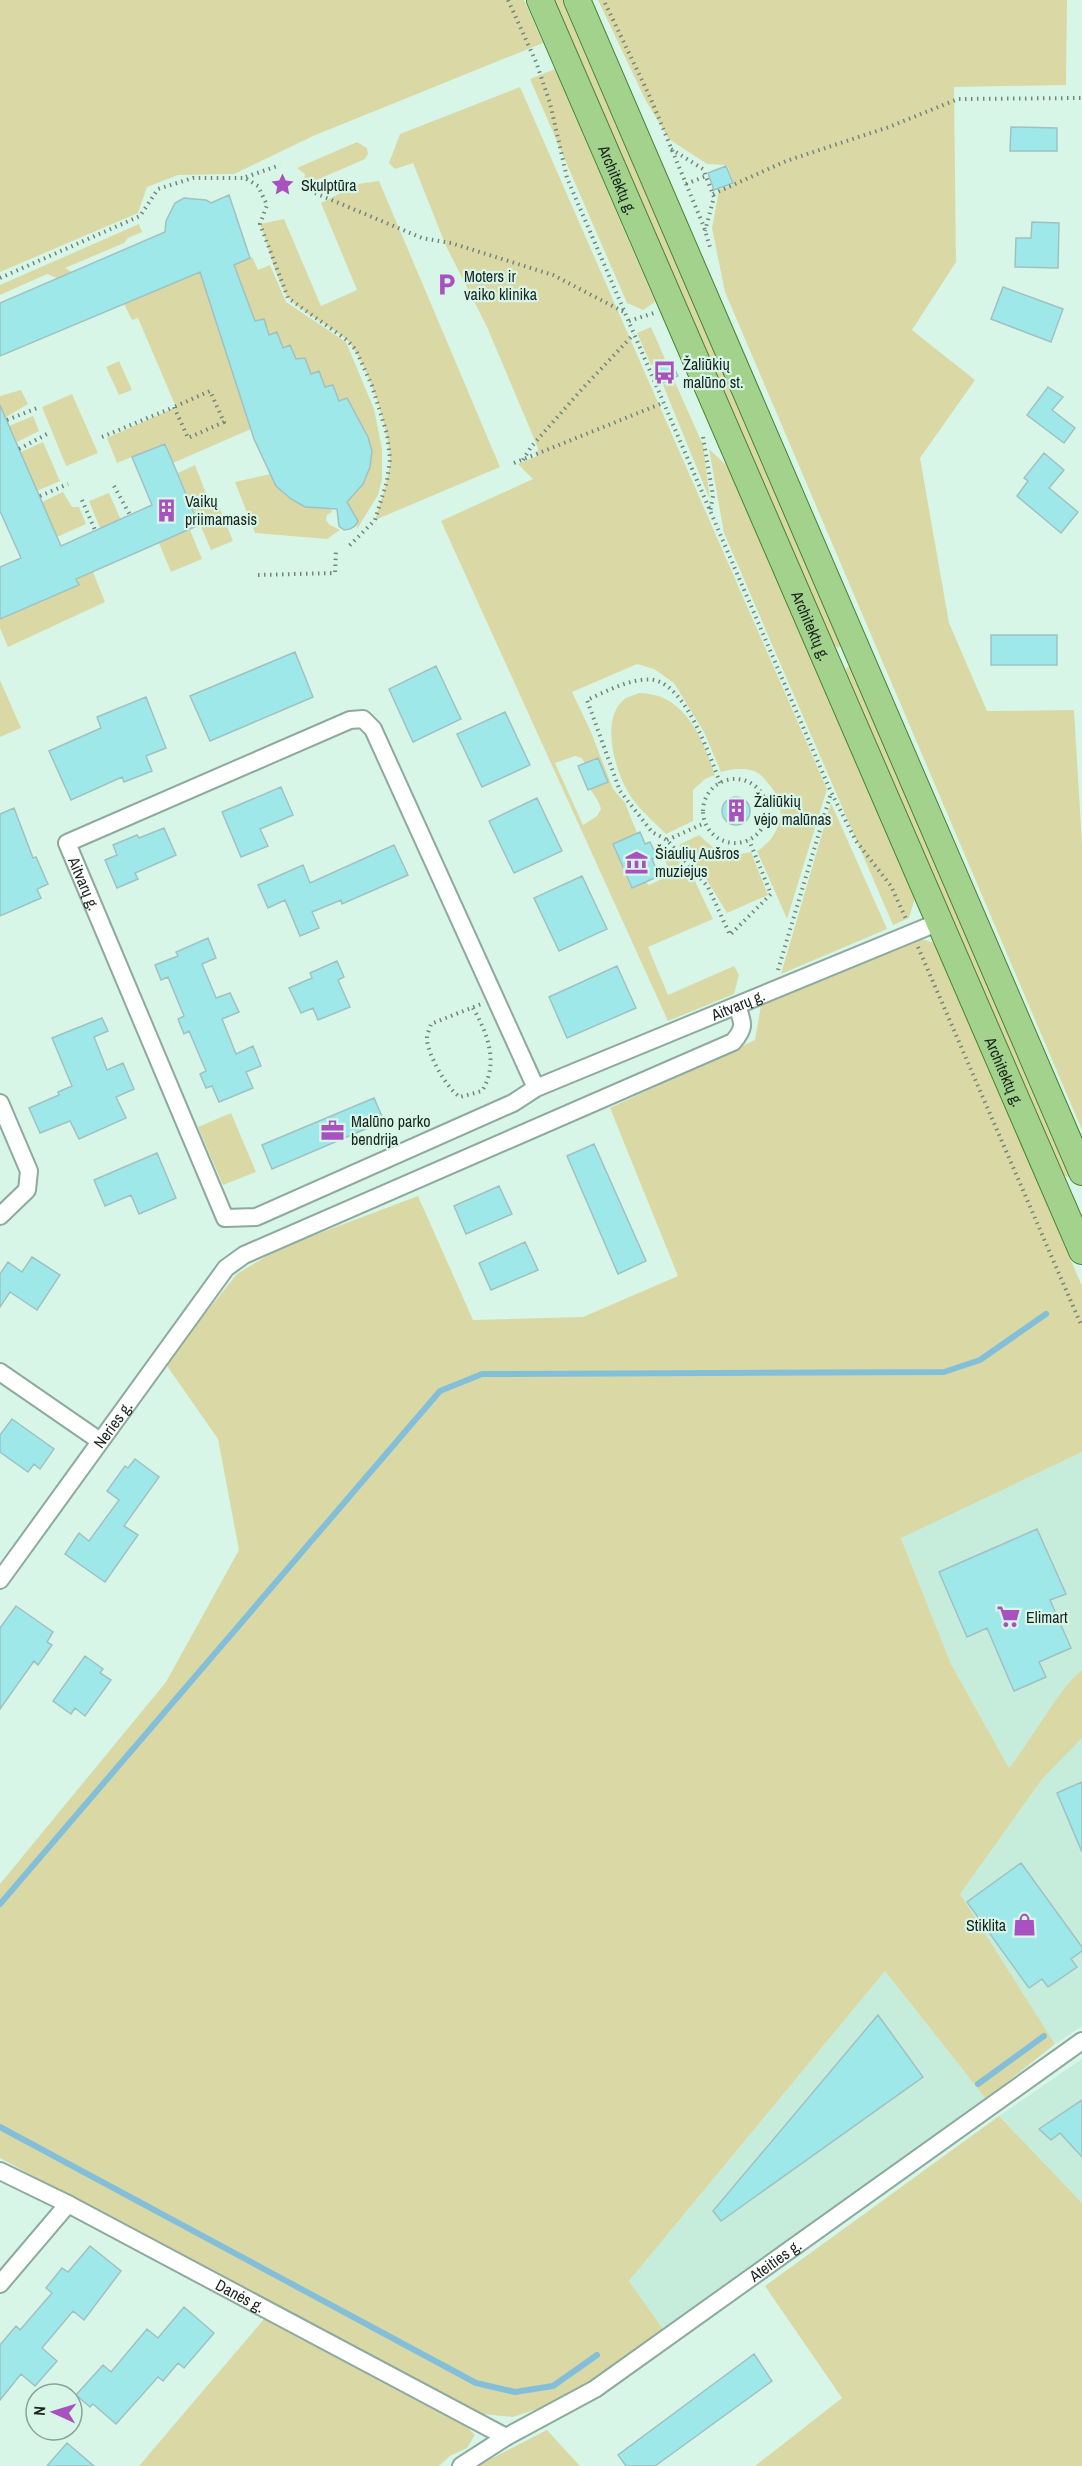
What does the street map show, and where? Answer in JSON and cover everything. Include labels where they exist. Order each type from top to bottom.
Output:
[{"type":"main road","name":"Architektų g.","points":[[540,0],[1082,1251]]},
{"type":"main road","name":"Architektų g.","points":[[577,0],[1082,1172]]},
{"type":"main road","points":[[827,664],[857,650]]},
{"type":"main road","points":[[1056,1191],[1082,1180]]},
{"type":"street","name":"Aitvarų g.","points":[[536,1089],[374,729],[363,719],[350,720],[67,843],[225,1218],[256,1218],[503,1108],[536,1089],[939,922]]},
{"type":"street","name":"Neries g.","points":[[0,1580],[226,1268],[244,1255],[733,1042],[742,1032],[743,1024],[737,1006]]},
{"type":"street","points":[[0,1103],[29,1171],[27,1190],[0,1216]]},
{"type":"street","points":[[0,1372],[100,1441]]},
{"type":"street","name":"Ateities g.","points":[[461,2466],[506,2437],[595,2390],[1082,2041]]},
{"type":"street","name":"Danės g.","points":[[0,2171],[68,2204],[506,2437]]},
{"type":"street","points":[[0,2284],[68,2204]]},
{"type":"path","points":[[508,0],[536,62],[550,103],[567,178],[710,513],[831,792],[856,841],[891,886],[1082,1327]]},
{"type":"path","points":[[603,0],[650,97],[671,149],[686,184],[705,232],[713,194],[706,176],[703,169],[671,149]]},
{"type":"path","points":[[713,194],[786,161],[889,127],[958,99],[1082,98]]},
{"type":"path","points":[[0,278],[140,216],[158,189],[193,178],[245,178],[280,165]]},
{"type":"path","points":[[686,184],[706,176]]},
{"type":"path","points":[[245,178],[258,186],[267,205],[260,224],[288,298],[347,340],[356,351],[372,386],[387,434],[390,459],[387,481],[375,519],[349,546]]},
{"type":"path","points":[[315,193],[422,238],[451,243],[553,275],[624,312]]},
{"type":"path","points":[[629,321],[660,311]]},
{"type":"path","points":[[654,313],[659,324]]},
{"type":"path","points":[[523,460],[531,447],[582,389],[634,334]]},
{"type":"path","points":[[102,437],[210,391],[224,422],[188,438],[174,407]]},
{"type":"path","points":[[514,464],[663,403]]},
{"type":"path","points":[[7,420],[36,408]]},
{"type":"path","points":[[701,433],[706,444],[713,496],[710,513]]},
{"type":"path","points":[[19,449],[47,434]]},
{"type":"path","points":[[40,496],[68,484]]},
{"type":"path","points":[[114,486],[130,514]]},
{"type":"path","points":[[82,500],[95,530]]},
{"type":"path","points":[[258,574],[335,573],[336,550]]},
{"type":"path","points":[[720,783],[705,742],[688,712],[672,691],[654,680],[627,683],[587,700],[620,791],[652,832],[667,840],[708,887],[730,935],[771,894],[749,840]]},
{"type":"path","points":[[738,779],[748,782],[762,794],[766,802],[765,821],[761,829],[749,840],[727,842],[718,838],[705,823],[704,805],[712,788],[720,783],[738,779]]},
{"type":"path","points":[[771,992],[831,792]]},
{"type":"path","points":[[667,840],[705,823]]},
{"type":"path","points":[[473,1008],[487,1038],[491,1053],[491,1071],[482,1091],[460,1097],[454,1094],[445,1082],[430,1052],[427,1037],[431,1024],[495,998]]},
{"type":"shaded area","points":[[1082,1452],[1082,2026],[1055,2044],[989,1940],[930,1959],[1009,1768],[951,1664],[901,1537]]},
{"type":"shaded area","points":[[885,1971],[986,2099],[665,2332],[629,2281]]},
{"type":"shaded area","points":[[1082,2059],[1082,2203],[999,2116]]},
{"type":"green space","points":[[0,0],[524,0],[543,43],[313,136],[234,174],[178,175],[147,187],[138,213],[0,272]]},
{"type":"green space","points":[[555,0],[563,0],[841,641],[839,648],[832,644]]},
{"type":"green space","points":[[598,0],[1067,0],[1066,85],[954,87],[956,262],[912,330],[975,380],[920,458],[949,623],[987,711],[1074,710],[1082,844],[1082,1130],[725,292],[712,228],[719,190],[734,184],[727,165],[707,164],[669,139],[646,101]]},
{"type":"green space","points":[[555,69],[655,302],[643,310],[627,303],[530,79]]},
{"type":"green space","points":[[520,87],[827,789],[787,919],[757,851],[771,838],[781,813],[777,795],[764,778],[749,770],[721,772],[704,732],[674,683],[654,669],[637,664],[572,692],[591,732],[613,789],[625,803],[637,833],[613,844],[631,888],[646,882],[649,885],[670,875],[663,853],[669,851],[692,875],[713,919],[648,947],[668,995],[734,966],[739,975],[734,994],[668,1021],[441,521],[533,479],[518,464],[537,456],[538,448],[487,327],[446,246],[413,163],[395,169],[389,163],[400,134]],"holes":[[[575,756],[584,762],[586,779],[601,809],[597,816],[583,825],[555,763]]]},
{"type":"green space","points":[[357,142],[367,148],[368,154],[365,159],[303,186],[305,174],[297,168]]},
{"type":"green space","points":[[379,181],[500,467],[375,520],[386,484],[390,450],[382,416],[369,379],[354,348],[346,339],[287,296],[260,224],[284,219],[321,306],[357,290],[321,203],[358,184]]},
{"type":"green space","points":[[139,224],[142,232],[128,238],[124,243],[65,268],[72,272],[57,278],[47,274],[0,295],[0,285]]},
{"type":"green space","points":[[252,257],[258,270],[270,265],[286,302],[346,342],[374,409],[382,449],[382,479],[378,495],[357,529],[356,515],[343,502],[367,474],[371,462],[368,440],[347,398],[339,401],[333,385],[325,387],[319,371],[311,374],[305,358],[296,359],[290,346],[283,348],[277,332],[269,335],[264,319],[255,321],[234,265]]},
{"type":"green space","points":[[200,272],[251,429],[173,463],[166,443],[117,463],[107,438],[176,407],[138,318],[132,320],[124,304]]},
{"type":"green space","points":[[651,327],[665,359],[651,365],[637,333]]},
{"type":"green space","points":[[119,361],[132,390],[119,395],[106,367]]},
{"type":"green space","points":[[674,380],[703,445],[710,500],[663,385]]},
{"type":"green space","points":[[21,390],[28,404],[6,417],[0,404],[0,396]]},
{"type":"green space","points":[[72,394],[98,453],[66,466],[42,407]]},
{"type":"green space","points":[[33,416],[39,431],[17,442],[9,426]]},
{"type":"green space","points":[[43,442],[60,481],[37,491],[21,452]]},
{"type":"green space","points":[[709,449],[727,466],[915,898],[909,918],[893,925],[724,533]]},
{"type":"green space","points":[[195,465],[209,501],[216,499],[233,541],[211,550],[178,473]]},
{"type":"green space","points":[[270,474],[280,490],[294,501],[311,507],[330,506],[332,512],[327,515],[326,520],[340,530],[327,539],[255,533],[235,482]]},
{"type":"green space","points":[[63,492],[72,507],[79,507],[86,524],[57,537],[42,502]]},
{"type":"green space","points":[[109,493],[121,520],[100,528],[89,501]]},
{"type":"green space","points":[[190,530],[202,559],[171,572],[159,543]]},
{"type":"green space","points":[[93,572],[105,602],[8,647],[0,628],[0,619],[79,585],[76,579]]},
{"type":"green space","points":[[847,667],[851,667],[1070,1175],[1068,1177],[1063,1175],[846,671]]},
{"type":"green space","points":[[0,680],[21,728],[0,737]]},
{"type":"green space","points":[[639,693],[655,695],[680,709],[697,733],[715,775],[705,779],[693,790],[693,821],[666,834],[631,797],[620,775],[612,746],[613,718],[618,707],[626,698]]},
{"type":"green space","points":[[831,803],[887,929],[781,974]]},
{"type":"green space","points":[[699,835],[717,850],[728,854],[751,852],[768,895],[727,913],[700,869],[679,845]]},
{"type":"green space","points":[[918,938],[935,943],[1082,1286],[1082,1452],[901,1538],[951,1664],[1009,1768],[1066,1686],[1082,1671],[1082,1738],[1042,1779],[960,1894],[1055,2044],[986,2099],[885,1971],[629,2281],[665,2332],[587,2386],[549,2405],[513,2417],[483,2414],[273,2306],[0,2158],[0,1884],[166,1682],[239,1550],[218,1439],[165,1363],[237,1274],[280,1248],[418,1196],[473,1320],[583,1317],[678,1276],[610,1108],[755,1040],[761,1005]]},
{"type":"green space","points":[[231,1113],[256,1172],[223,1185],[198,1127]]},
{"type":"green space","points":[[999,2116],[1082,2203],[1082,2466],[755,2466],[842,2398],[765,2286]]},
{"type":"green space","points":[[264,2319],[465,2425],[475,2435],[467,2448],[450,2456],[439,2466],[139,2466]]},
{"type":"green space","points":[[547,2430],[580,2466],[477,2466]]},
{"type":"building","points":[[1011,127],[1057,128],[1057,151],[1010,151]]},
{"type":"building","points":[[726,166],[733,183],[714,190],[708,173]]},
{"type":"building","points":[[229,195],[250,258],[234,265],[255,321],[264,319],[269,335],[277,332],[283,348],[290,345],[296,359],[305,358],[311,374],[319,371],[325,387],[333,385],[339,401],[347,398],[368,437],[372,451],[370,467],[363,484],[347,502],[358,521],[350,529],[344,530],[339,526],[337,509],[305,507],[276,486],[254,439],[200,272],[0,356],[0,303],[165,232],[166,221],[175,203],[184,198],[206,200],[211,203]]},
{"type":"building","points":[[1032,222],[1059,223],[1058,268],[1015,267],[1016,238],[1031,238]]},
{"type":"building","points":[[1003,287],[1063,309],[1051,342],[991,319]]},
{"type":"building","points":[[671,362],[678,376],[661,384],[654,370]]},
{"type":"building","points":[[1048,387],[1063,397],[1052,410],[1075,428],[1064,443],[1027,415]]},
{"type":"building","points":[[0,405],[61,546],[152,505],[132,457],[165,444],[199,525],[76,579],[79,585],[0,619],[0,567],[21,558],[0,511]]},
{"type":"building","points":[[1044,453],[1064,470],[1049,488],[1078,512],[1061,533],[1017,496],[1028,481],[1024,478]]},
{"type":"building","points":[[991,635],[1057,635],[1057,665],[991,665]]},
{"type":"building","points":[[295,652],[313,697],[210,741],[190,696]]},
{"type":"building","points":[[436,666],[461,719],[413,742],[389,689]]},
{"type":"building","points":[[146,697],[166,748],[146,756],[152,771],[124,782],[122,777],[71,800],[49,751],[101,728],[97,717]]},
{"type":"building","points":[[505,712],[530,765],[482,787],[457,734]]},
{"type":"building","points":[[598,758],[608,782],[588,790],[578,766]]},
{"type":"building","points":[[281,787],[293,815],[260,829],[268,846],[241,857],[222,812]]},
{"type":"building","name":"Žaliūkių vėjo malūnas","points":[[736,797],[746,801],[750,811],[746,821],[736,825],[726,821],[722,811],[726,801]]},
{"type":"building","points":[[537,798],[562,851],[514,873],[489,821]]},
{"type":"building","points":[[14,808],[33,858],[36,857],[48,884],[37,889],[41,898],[0,916],[0,814]]},
{"type":"building","points":[[164,828],[176,855],[135,873],[138,879],[117,888],[105,860],[117,855],[113,845],[137,835],[139,838]]},
{"type":"building","points":[[640,832],[645,844],[650,842],[657,857],[652,859],[659,876],[632,888],[613,844]]},
{"type":"building","points":[[394,845],[408,875],[342,904],[341,900],[312,912],[319,928],[300,936],[285,900],[268,908],[258,885],[303,865],[310,883]]},
{"type":"building","points":[[582,876],[607,929],[559,951],[534,898]]},
{"type":"building","points":[[208,938],[216,958],[202,964],[216,998],[230,993],[239,1012],[222,1019],[236,1054],[253,1046],[261,1066],[246,1072],[253,1088],[219,1102],[212,1086],[206,1088],[200,1074],[206,1071],[189,1031],[184,1034],[178,1019],[184,1016],[168,977],[161,980],[155,965],[178,956],[176,952]]},
{"type":"building","points":[[337,961],[344,977],[338,980],[350,1007],[318,1020],[313,1008],[301,1013],[289,988],[312,978],[310,973]]},
{"type":"building","points":[[617,966],[636,1008],[567,1038],[549,997]]},
{"type":"building","points":[[102,1018],[108,1031],[94,1037],[107,1070],[123,1063],[134,1089],[116,1097],[126,1118],[79,1139],[70,1121],[40,1133],[29,1108],[59,1095],[58,1092],[72,1086],[52,1038]]},
{"type":"building","points":[[374,1098],[384,1121],[272,1169],[262,1145]]},
{"type":"building","points":[[594,1144],[646,1261],[618,1274],[567,1156]]},
{"type":"building","points":[[157,1153],[176,1198],[139,1214],[131,1195],[105,1206],[94,1180]]},
{"type":"building","points":[[499,1186],[512,1214],[466,1234],[454,1206]]},
{"type":"building","points":[[525,1242],[538,1270],[491,1290],[479,1263]]},
{"type":"building","points":[[32,1257],[60,1275],[37,1310],[10,1292],[0,1307],[0,1274],[8,1262],[22,1272]]},
{"type":"building","points":[[12,1419],[54,1449],[40,1469],[34,1464],[28,1472],[0,1452],[0,1435]]},
{"type":"building","points":[[135,1459],[159,1477],[124,1526],[138,1535],[105,1582],[65,1554],[79,1533],[89,1541],[119,1500],[107,1491],[125,1466],[128,1468]]},
{"type":"building","name":"Elimart","points":[[1037,1529],[1066,1594],[1050,1600],[1071,1648],[1039,1662],[1046,1677],[1014,1691],[987,1628],[967,1637],[939,1572]]},
{"type":"building","points":[[16,1606],[53,1632],[47,1642],[52,1645],[38,1665],[34,1661],[0,1709],[0,1628]]},
{"type":"building","points":[[85,1656],[103,1669],[100,1673],[111,1680],[85,1716],[75,1708],[71,1714],[53,1701]]},
{"type":"building","points":[[1082,1782],[1082,1852],[1057,1793]]},
{"type":"building","name":"Stiklita","points":[[1021,1863],[1082,1947],[1082,1951],[1071,1959],[1077,1967],[1048,1987],[1042,1979],[1029,1988],[967,1902]]},
{"type":"building","points":[[878,2015],[923,2077],[721,2221],[713,2211]]},
{"type":"building","points":[[1082,2100],[1082,2157],[1060,2133],[1051,2140],[1039,2129]]},
{"type":"building","points":[[90,2246],[121,2271],[84,2320],[73,2311],[42,2348],[57,2361],[39,2382],[30,2382],[21,2374],[0,2400],[0,2345],[16,2326],[20,2330],[52,2293],[46,2288],[62,2268],[68,2272]]},
{"type":"building","points":[[184,2307],[214,2333],[184,2368],[178,2363],[163,2381],[158,2377],[116,2424],[93,2404],[90,2407],[84,2402],[84,2386],[103,2365],[111,2372],[147,2329],[158,2338]]},
{"type":"building","points":[[754,2354],[772,2381],[655,2466],[626,2466],[618,2455]]},
{"type":"building","points":[[67,2443],[94,2466],[47,2466]]},
{"type":"waterway","points":[[0,1904],[440,1391],[482,1374],[944,1372],[980,1360],[1046,1314]]},
{"type":"waterway","points":[[978,2084],[1044,2036]]},
{"type":"waterway","points":[[0,2127],[476,2383],[515,2392],[553,2386],[597,2355]]},
{"type":"place","name":"Skulptūra","points":[[283,185]]},
{"type":"place","name":"Moters ir vaiko klinika","points":[[446,285]]},
{"type":"place","name":"Žaliūkių malūno st.","points":[[665,373]]},
{"type":"place","name":"Vaikų priimamasis","points":[[167,510]]},
{"type":"place","name":"Žaliūkių vėjo malūnas","points":[[736,810]]},
{"type":"place","name":"Šiaulių Aušros muziejus","points":[[637,862]]},
{"type":"place","name":"Malūno parko bendrija","points":[[333,1130]]},
{"type":"place","name":"Elimart","points":[[1008,1617]]},
{"type":"place","name":"Stiklita","points":[[1024,1925]]}]
